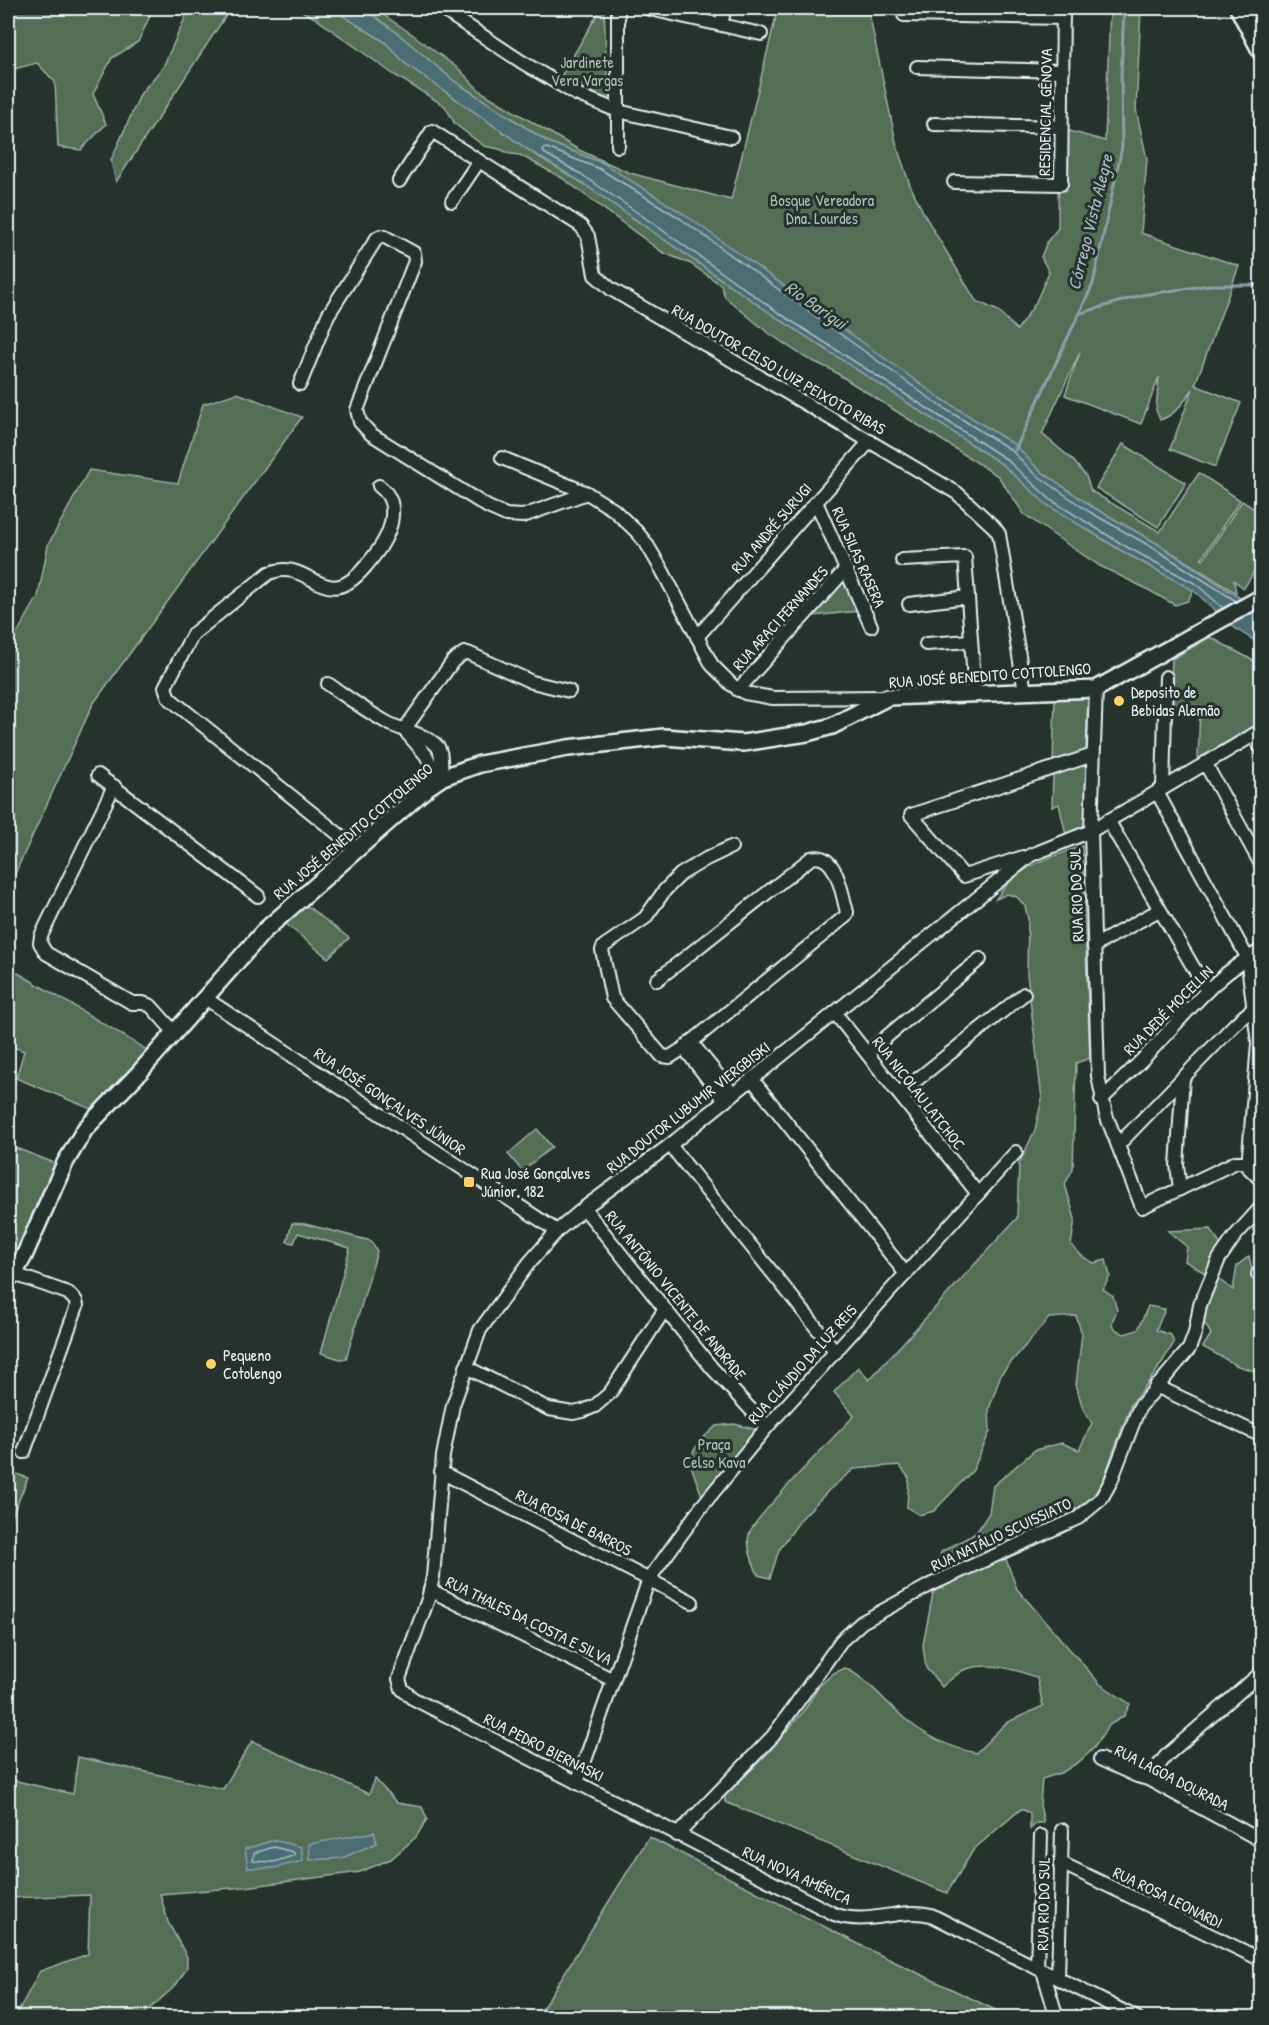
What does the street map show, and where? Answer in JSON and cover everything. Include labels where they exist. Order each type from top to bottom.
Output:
[{"type":"main road","points":[[1238,8],[1262,54]]},
{"type":"main road","name":"RUA JOSÉ BENEDITO COTTOLENGO","points":[[10,1276],[24,1256],[65,1163],[91,1122],[175,1033],[270,926],[441,778],[471,766],[506,758],[617,742],[680,737],[743,743],[807,733],[832,726],[888,697],[1096,689],[1262,597]]},
{"type":"street","points":[[618,8],[618,147]]},
{"type":"street","points":[[646,8],[761,34]]},
{"type":"street","points":[[721,24],[724,8]]},
{"type":"street","points":[[1247,27],[1254,8]]},
{"type":"street","points":[[448,10],[522,63],[576,94],[618,111],[731,137]]},
{"type":"street","points":[[904,15],[1063,13]]},
{"type":"street","name":"RESIDENCIAL GÊNOVA","points":[[954,182],[1061,184],[1063,13]]},
{"type":"street","points":[[917,68],[1063,71]]},
{"type":"street","points":[[934,124],[1061,127]]},
{"type":"street","name":"RUA DOUTOR CELSO LUIZ PEIXOTO RIBAS","points":[[399,181],[432,131],[585,230],[595,275],[611,289],[951,489],[997,530],[1001,541],[1025,692]]},
{"type":"street","points":[[452,201],[479,161]]},
{"type":"street","points":[[300,384],[328,315],[377,238],[386,237],[414,253],[416,261],[357,410],[360,422],[371,434],[444,480],[463,486],[476,500],[506,515],[523,516],[587,493]]},
{"type":"street","name":"RUA ANDRÉ SURUGI","points":[[697,637],[870,441]]},
{"type":"street","points":[[502,458],[587,493],[614,510],[637,531],[662,570],[718,673],[738,690],[754,696],[773,698],[888,697]]},
{"type":"street","points":[[357,849],[169,698],[165,687],[193,634],[269,573],[276,570],[291,570],[332,587],[340,587],[353,580],[371,560],[389,531],[393,504],[390,496],[379,486]]},
{"type":"street","name":"RUA SILAS RASERA","points":[[816,502],[871,626]]},
{"type":"street","points":[[902,560],[965,558],[975,694]]},
{"type":"street","name":"RUA ARACI FERNANDES","points":[[738,690],[846,568]]},
{"type":"street","points":[[909,604],[968,597]]},
{"type":"street","points":[[926,644],[971,641]]},
{"type":"street","points":[[404,730],[453,661],[464,653],[532,682],[569,691]]},
{"type":"street","points":[[1166,677],[1160,790],[1247,957],[1258,1043],[1248,1167]]},
{"type":"street","points":[[328,684],[384,721],[438,747],[441,753],[441,778]]},
{"type":"street","name":"RUA RIO DO SUL","points":[[1096,689],[1091,831],[1097,1064],[1101,1100],[1142,1207],[1180,1189]]},
{"type":"street","points":[[1257,732],[1262,750]]},
{"type":"street","name":"RUA DOUTOR LUBUMIR VIERGBISKI","points":[[400,1684],[400,1672],[430,1590],[448,1424],[480,1330],[529,1263],[557,1232],[584,1208],[729,1098],[1031,855],[1091,831],[1257,732]]},
{"type":"street","points":[[1031,855],[964,876],[911,815],[1093,755]]},
{"type":"street","points":[[1205,763],[1262,866]]},
{"type":"street","points":[[98,775],[258,896]]},
{"type":"street","points":[[114,786],[46,925],[40,943],[46,953],[132,1003],[151,1006],[175,1033]]},
{"type":"street","points":[[1108,820],[1207,991]]},
{"type":"street","points":[[657,980],[807,861],[816,857],[822,858],[831,865],[847,912],[843,920],[670,1058],[662,1056],[612,998],[602,950],[604,946],[645,918],[665,890],[681,874],[731,847]]},
{"type":"street","points":[[1094,946],[1159,910]]},
{"type":"street","name":"RUA DEDÉ MOCELLIN","points":[[1101,1100],[1207,991],[1247,957],[1262,950]]},
{"type":"street","points":[[867,1053],[980,959]]},
{"type":"street","points":[[899,1094],[1024,994]]},
{"type":"street","name":"RUA JOSÉ GONÇALVES JÚNIOR","points":[[205,998],[557,1232]]},
{"type":"street","points":[[1118,1145],[1236,1023],[1254,1008]]},
{"type":"street","name":"RUA NICOLAU LATCHOC","points":[[835,1013],[978,1194]]},
{"type":"street","points":[[687,1045],[729,1098]]},
{"type":"street","points":[[1183,1077],[1177,1165],[1180,1189],[1236,1162],[1243,1162],[1262,1181]]},
{"type":"street","points":[[752,1079],[906,1274]]},
{"type":"street","points":[[670,1144],[836,1352]]},
{"type":"street","name":"RUA CLÁUDIO DA LUZ REIS","points":[[577,1783],[649,1579],[702,1506],[767,1427],[1016,1152]]},
{"type":"street","name":"RUA NATÁLIO SCUISSIATO","points":[[677,1835],[773,1736],[841,1641],[862,1622],[932,1584],[1078,1518],[1095,1506],[1106,1491],[1139,1408],[1189,1349],[1195,1333],[1200,1305],[1226,1247],[1255,1219],[1262,1206]]},
{"type":"street","name":"RUA ANTÔNIO VICENTE DE ANDRADE","points":[[584,1208],[723,1381],[767,1427]]},
{"type":"street","points":[[10,1276],[68,1293],[76,1301],[24,1452]]},
{"type":"street","points":[[466,1367],[549,1408],[567,1413],[584,1411],[610,1393],[665,1309]]},
{"type":"street","points":[[1156,1386],[1262,1436]]},
{"type":"street","name":"RUA ROSA DE BARROS","points":[[441,1472],[692,1602]]},
{"type":"street","name":"RUA THALES DA COSTA E SILVA","points":[[430,1590],[613,1680]]},
{"type":"street","points":[[1148,1779],[1166,1756],[1262,1672]]},
{"type":"street","name":"RUA PEDRO BIERNASKI","points":[[400,1684],[412,1698],[677,1835]]},
{"type":"street","name":"RUA LAGOA DOURADA","points":[[1100,1759],[1148,1779],[1262,1841]]},
{"type":"street","name":"RUA RIO DO SUL","points":[[1058,1978],[1062,1830]]},
{"type":"street","name":"RUA NOVA AMÉRICA","points":[[677,1835],[843,1917],[862,1920],[922,1913],[939,1918],[1137,2018]]},
{"type":"street","name":"RUA RIO DO SUL","points":[[1041,1836],[1038,1922],[1040,1969],[1057,2018]]},
{"type":"street","name":"RUA ROSA LEONARDI","points":[[1061,1863],[1262,1960]]},
{"type":"street","points":[[1038,1922],[1059,1922]]},
{"type":"green space","points":[[8,8],[150,8],[151,14],[138,42],[112,58],[93,94],[106,124],[81,150],[58,147],[55,82],[37,63],[14,69],[8,104]]},
{"type":"green space","points":[[198,8],[231,8],[116,182],[111,160],[141,93],[163,67],[186,16]]},
{"type":"green space","points":[[296,8],[331,8],[385,42],[406,64],[533,153],[581,182],[776,317],[1002,464],[1048,505],[1122,551],[1193,590],[1188,601],[1175,605],[1100,566],[1024,514],[998,476],[830,369],[806,358],[767,332],[725,297],[721,285],[691,264],[662,252],[562,178],[520,155],[484,146],[455,124],[445,106],[393,74],[315,18]]},
{"type":"green space","name":"Bosque Vereadora Dna. Lourdes","points":[[363,8],[373,8],[460,70],[480,91],[579,150],[630,173],[731,200],[778,8],[868,8],[897,147],[910,185],[925,216],[976,301],[998,311],[1017,330],[1035,304],[1049,272],[1041,257],[1047,242],[1058,228],[1059,128],[1105,141],[1110,8],[1141,8],[1136,110],[1147,159],[1141,233],[1239,266],[1195,385],[1241,403],[1215,467],[1170,449],[1193,389],[1175,411],[1160,420],[1156,410],[1159,377],[1141,424],[1065,395],[1080,352],[1042,434],[1072,459],[1086,476],[1091,491],[1160,532],[1199,473],[1240,500],[1201,559],[1203,560],[1242,501],[1261,513],[1261,561],[1244,588],[1234,581],[1236,593],[1158,544],[1091,506],[1038,469],[1015,445],[940,398],[623,176],[603,163],[548,142],[454,81],[396,32]]},
{"type":"green space","name":"Jardinete Vera Vargas","points":[[601,8],[604,8],[608,101],[559,80]]},
{"type":"green space","points":[[237,393],[302,417],[93,704],[8,889],[8,649],[38,597],[48,545],[89,470],[178,483],[203,404]]},
{"type":"green space","points":[[1123,444],[1186,483],[1158,527],[1096,488]]},
{"type":"green space","points":[[844,581],[858,611],[813,616]]},
{"type":"green space","points":[[1210,637],[1261,667],[1261,722],[1198,759],[1200,708],[1170,707],[1172,659]]},
{"type":"green space","points":[[1088,697],[1086,752],[1053,763],[1055,699]]},
{"type":"green space","points":[[1086,764],[1085,827],[1066,835],[1059,804],[1052,807],[1053,775]]},
{"type":"green space","points":[[1082,846],[1090,1058],[1076,1063],[1073,1169],[1065,1184],[1075,1219],[1071,1245],[1083,1257],[1094,1263],[1106,1260],[1110,1276],[1103,1289],[1113,1296],[1117,1310],[1112,1322],[1113,1328],[1124,1334],[1138,1330],[1148,1306],[1165,1309],[1156,1330],[1171,1335],[1174,1343],[1154,1375],[1131,1404],[1102,1483],[1092,1498],[1078,1508],[1045,1520],[1001,1546],[1017,1589],[1100,1684],[1130,1704],[1124,1716],[1108,1726],[1094,1748],[1080,1761],[1063,1772],[1042,1779],[1040,1805],[1044,1823],[1037,1823],[1030,1829],[1030,1813],[1021,1809],[974,1849],[947,1893],[725,1802],[725,1796],[766,1755],[803,1712],[819,1686],[834,1673],[845,1668],[871,1686],[916,1727],[941,1741],[976,1753],[1006,1723],[1043,1706],[1037,1678],[1002,1668],[984,1666],[966,1669],[942,1687],[926,1668],[923,1645],[941,1552],[976,1533],[989,1513],[993,1486],[1035,1450],[1062,1443],[1079,1450],[1092,1423],[1083,1409],[1076,1385],[1082,1334],[1076,1316],[1049,1318],[1001,1374],[989,1409],[990,1431],[973,1470],[934,1511],[919,1515],[907,1507],[909,1478],[899,1465],[854,1469],[829,1490],[801,1519],[779,1550],[770,1578],[758,1575],[750,1555],[748,1539],[754,1525],[764,1512],[854,1416],[834,1392],[858,1367],[869,1380],[1017,1218],[1019,1164],[1035,1130],[1042,1099],[1027,974],[1028,919],[1025,906],[1017,897],[1007,894],[996,899],[1013,878],[1023,871],[1045,859]]},
{"type":"green space","points":[[306,905],[349,938],[328,958],[286,924]]},
{"type":"green space","points":[[8,967],[148,1052],[94,1110],[16,1078],[24,1051],[8,1045]]},
{"type":"green space","points":[[537,1129],[552,1147],[522,1171],[508,1154]]},
{"type":"green space","points":[[8,1145],[57,1164],[17,1255],[8,1267]]},
{"type":"green space","points":[[292,1223],[305,1224],[371,1241],[377,1251],[346,1359],[321,1353],[350,1248],[298,1233],[294,1243],[287,1242]]},
{"type":"green space","points":[[1211,1229],[1221,1246],[1208,1275],[1185,1261],[1187,1247],[1168,1231]]},
{"type":"green space","points":[[1249,1256],[1261,1312],[1261,1373],[1238,1366],[1203,1347],[1211,1334],[1204,1322],[1211,1286],[1218,1279],[1233,1290],[1237,1266]]},
{"type":"green space","name":"Praça Celso Kava","points":[[734,1424],[758,1430],[702,1496],[692,1469],[693,1452],[700,1441],[716,1426]]},
{"type":"green space","points":[[8,1471],[28,1478],[10,1521],[15,1546],[8,1563]]},
{"type":"green space","points":[[252,1741],[369,1794],[375,1779],[397,1803],[422,1807],[427,1819],[416,1837],[391,1859],[360,1872],[245,1887],[160,1894],[168,1922],[187,1957],[187,1968],[176,1985],[141,2017],[15,2017],[40,1971],[88,1954],[90,1895],[8,1898],[8,1779],[73,1794],[78,1757],[223,1789]]},
{"type":"green space","points":[[649,1837],[874,1952],[1010,2017],[537,2017]]},
{"type":"water","name":"Rio Barigui","points":[[331,8],[363,8],[396,32],[454,81],[548,142],[603,163],[684,214],[940,398],[1015,445],[1038,469],[1091,506],[1158,544],[1261,612],[1261,645],[1236,629],[1193,590],[1122,551],[1047,505],[1002,464],[776,317],[581,182],[533,153],[406,64],[385,42]]},
{"type":"water","points":[[374,1832],[377,1843],[342,1858],[310,1860],[309,1844]]},
{"type":"water","points":[[274,1840],[301,1847],[303,1861],[274,1868],[248,1868],[245,1849]]},
{"type":"waterway","name":"Córrego Vista Alegre","points":[[1015,450],[1093,284],[1122,147],[1121,77],[1124,8]]},
{"type":"waterway","points":[[1078,314],[1142,295],[1210,285],[1262,285]]},
{"type":"place","name":"Deposito de Bebidas Alemão","points":[[1119,701]]},
{"type":"place","name":"Rua José Gonçalves Júnior, 182","points":[[469,1182]]},
{"type":"place","name":"Pequeno Cotolengo","points":[[211,1364]]}]
